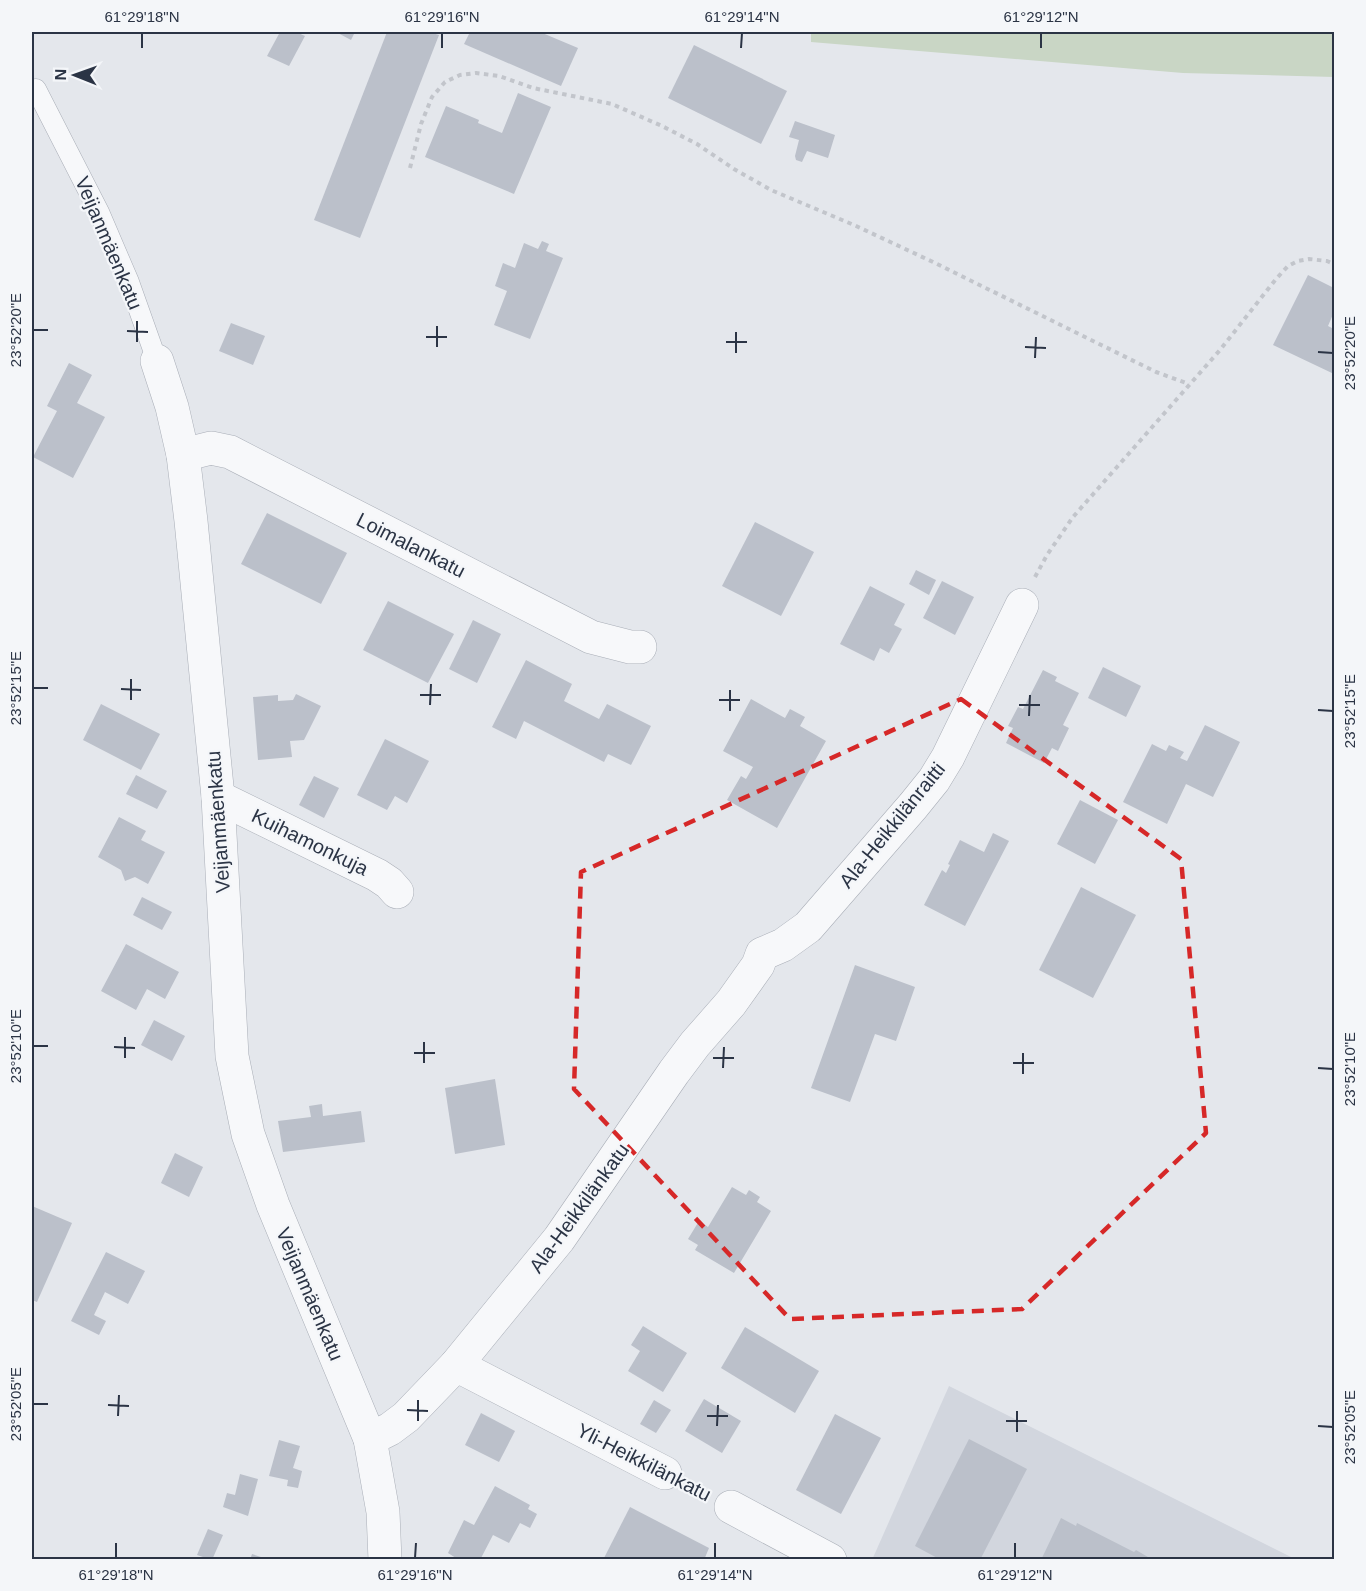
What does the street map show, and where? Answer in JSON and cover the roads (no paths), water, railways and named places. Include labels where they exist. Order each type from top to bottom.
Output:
[{"type":"street","name":"Veijanmäenkatu","points":[[157,361],[172,407],[183,455],[192,532],[218,797],[232,1056],[248,1134],[273,1205],[370,1439],[383,1512],[385,1560]]},
{"type":"street","name":"Loimalankatu","points":[[183,455],[211,448],[230,452],[591,637],[630,647],[640,647]]},
{"type":"street","name":"Ala-Heikkilänraitti","points":[[762,954],[783,945],[807,927],[934,780],[948,757],[1022,605]]},
{"type":"street","name":"Kuihamonkuja","points":[[218,797],[377,875],[397,892]]},
{"type":"street","name":"Ala-Heikkilänkatu","points":[[370,1439],[390,1429],[406,1417],[456,1365],[560,1239],[674,1072],[749,979],[762,954]]},
{"type":"street","name":"Yli-Heikkilänkatu","points":[[456,1365],[665,1473]]},
{"type":"street","name":"Yli-Heikkilänkatu","points":[[730,1507],[830,1560]]},
{"type":"lane","name":"Veijanmäenkatu","points":[[36,89],[99,212],[129,282],[157,361]]}]
